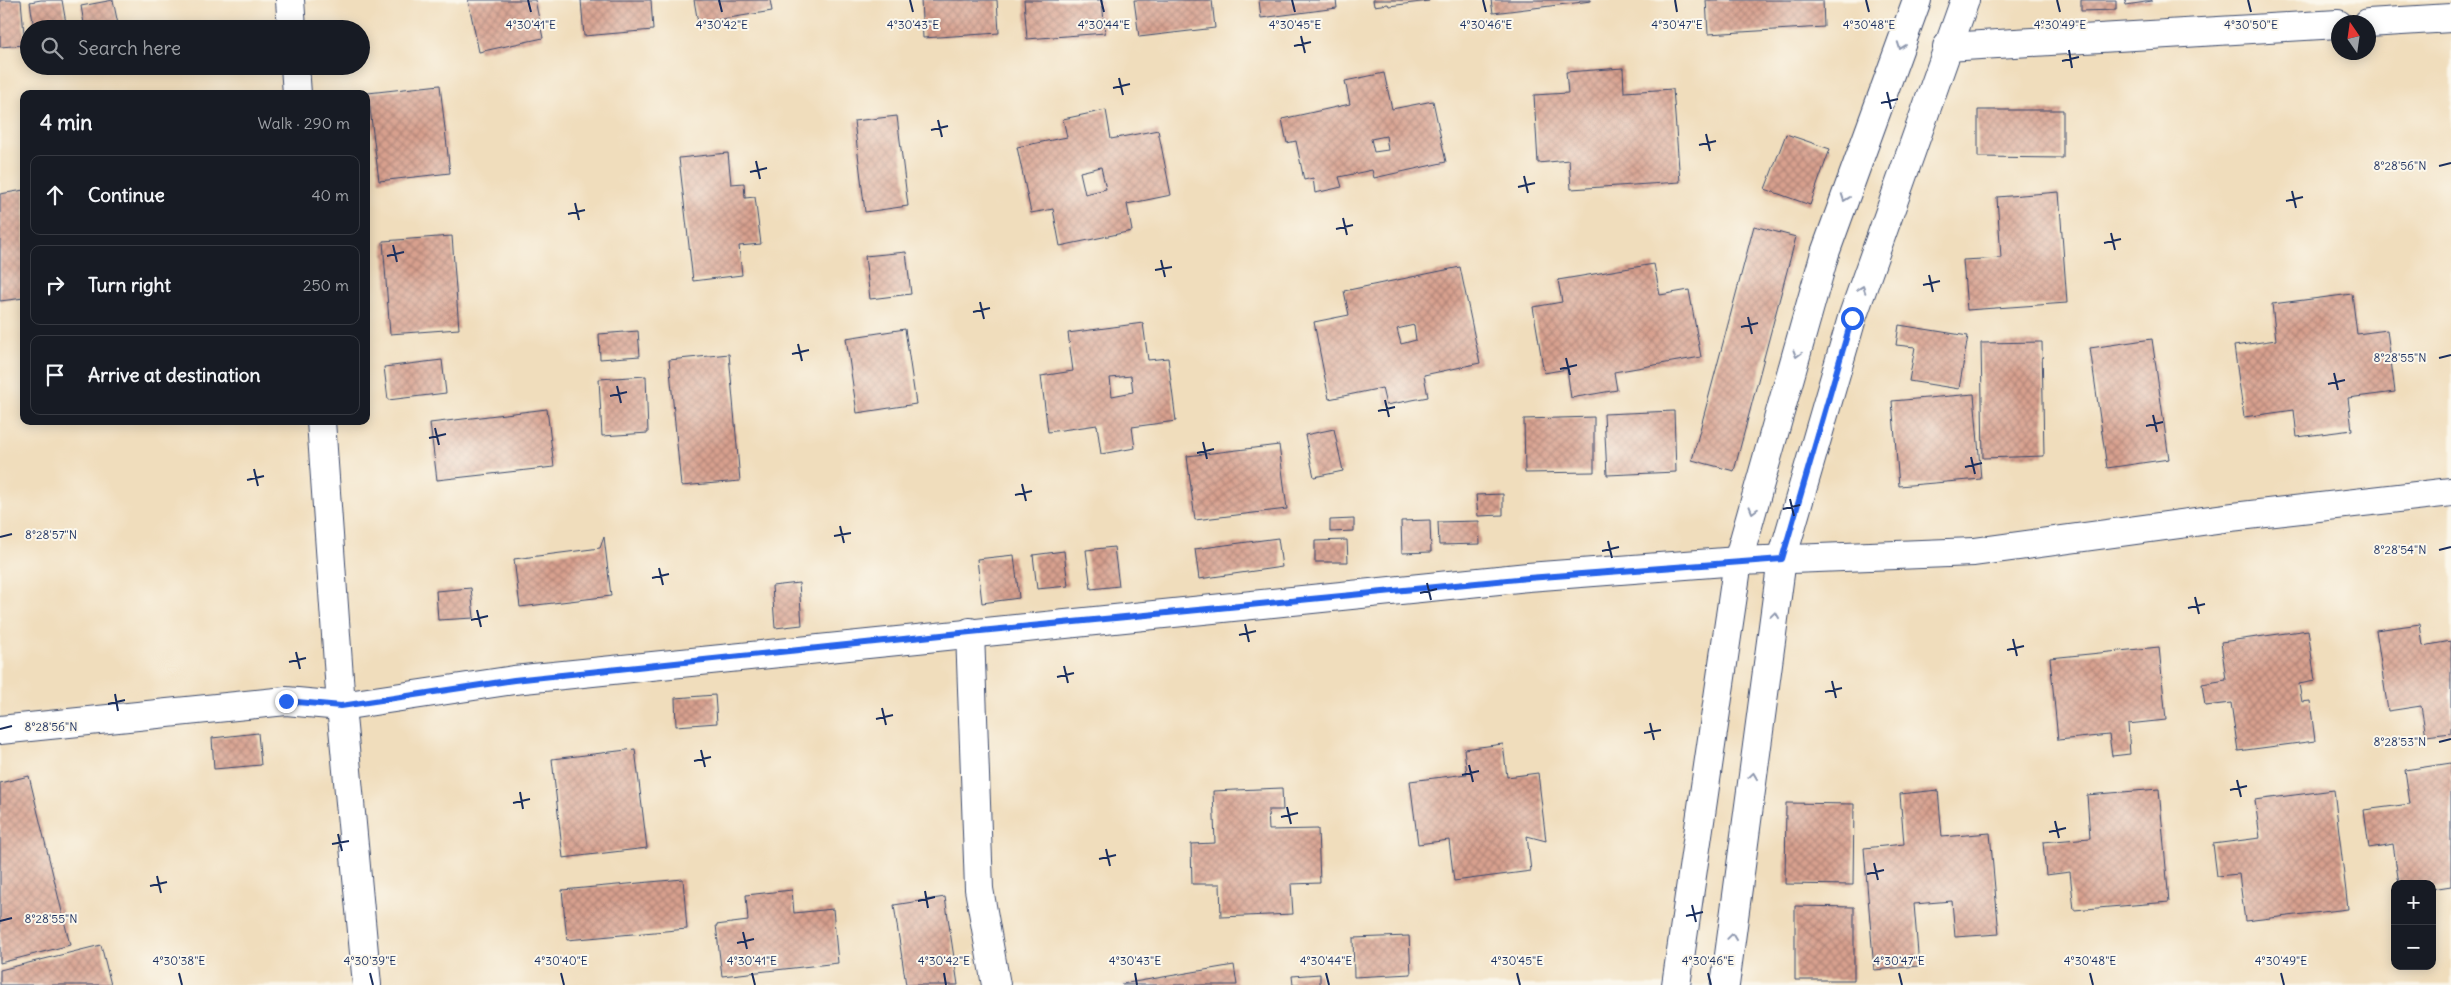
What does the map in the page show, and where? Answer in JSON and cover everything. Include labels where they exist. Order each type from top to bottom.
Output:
[{"type":"street","points":[[290,0],[291,20]]},
{"type":"street","points":[[1676,985],[1738,561],[1825,253],[1917,0]]},
{"type":"street","points":[[1725,985],[1782,559],[1852,318],[1946,47],[1965,0]]},
{"type":"street","points":[[2376,23],[2451,18]]},
{"type":"street","points":[[1946,47],[2331,24]]},
{"type":"street","points":[[296,75],[297,90]]},
{"type":"street","points":[[321,425],[341,706],[367,985]]},
{"type":"street","points":[[0,730],[286,701],[341,706],[514,680],[970,632],[1518,578],[1738,561],[1974,552],[2232,517],[2451,492]]},
{"type":"street","points":[[970,632],[979,889],[996,985]]},
{"type":"building","points":[[0,0],[21,0],[23,20],[20,20],[20,45],[0,47]]},
{"type":"building","points":[[62,0],[65,20],[33,20],[30,2]]},
{"type":"building","points":[[113,0],[117,20],[83,20],[81,6]]},
{"type":"building","points":[[468,0],[535,0],[543,38],[479,52]]},
{"type":"building","points":[[581,0],[651,0],[653,30],[584,36]]},
{"type":"building","points":[[694,0],[770,0],[772,11],[698,23]]},
{"type":"building","points":[[921,0],[997,0],[999,33],[923,38]]},
{"type":"building","points":[[1024,0],[1102,0],[1105,33],[1027,39]]},
{"type":"building","points":[[1134,0],[1212,0],[1215,28],[1139,37]]},
{"type":"building","points":[[1259,0],[1336,0],[1337,8],[1261,18]]},
{"type":"building","points":[[1373,0],[1429,0],[1429,1],[1374,6]]},
{"type":"building","points":[[1491,0],[1591,0],[1591,1],[1493,13]]},
{"type":"building","points":[[1706,0],[1823,0],[1824,27],[1708,34]]},
{"type":"building","points":[[2081,0],[2116,0],[2116,10],[2081,11]]},
{"type":"building","points":[[2125,0],[2152,0],[2152,1],[2126,5]]},
{"type":"building","points":[[1623,68],[1624,92],[1673,89],[1680,182],[1571,189],[1569,160],[1538,163],[1534,95],[1568,93],[1566,72]]},
{"type":"building","points":[[1384,73],[1392,109],[1433,101],[1446,162],[1374,178],[1372,170],[1339,177],[1342,187],[1315,193],[1313,178],[1304,180],[1296,141],[1287,143],[1282,119],[1350,104],[1345,81]],"holes":[[[1386,136],[1388,150],[1374,152],[1371,139]]]},
{"type":"building","points":[[440,85],[450,173],[379,181],[370,109],[370,93]]},
{"type":"building","points":[[1106,110],[1111,139],[1158,130],[1171,195],[1127,204],[1132,231],[1060,246],[1053,209],[1031,213],[1017,147],[1067,137],[1063,119]],"holes":[[[1101,167],[1106,189],[1085,194],[1080,172]]]},
{"type":"building","points":[[1978,110],[2063,110],[2063,158],[1978,157]]},
{"type":"building","points":[[897,116],[908,206],[865,212],[854,121]]},
{"type":"building","points":[[1786,134],[1830,149],[1810,205],[1765,189]]},
{"type":"building","points":[[728,153],[731,184],[744,183],[745,198],[755,197],[761,244],[739,246],[742,275],[693,281],[679,158]]},
{"type":"building","points":[[20,191],[20,298],[0,301],[0,194]]},
{"type":"building","points":[[2059,192],[2067,303],[1967,310],[1963,260],[2001,258],[1997,197]]},
{"type":"building","points":[[1754,226],[1796,237],[1734,471],[1692,460]]},
{"type":"building","points":[[452,236],[459,329],[390,334],[383,241]]},
{"type":"building","points":[[906,252],[911,294],[870,299],[865,256]]},
{"type":"building","points":[[1654,264],[1660,295],[1689,290],[1701,357],[1614,372],[1617,390],[1571,398],[1567,369],[1544,373],[1533,307],[1562,302],[1558,280]]},
{"type":"building","points":[[1460,267],[1480,363],[1424,375],[1428,397],[1386,405],[1382,388],[1329,399],[1314,322],[1349,315],[1344,291]],"holes":[[[1414,325],[1416,340],[1401,344],[1397,329]]]},
{"type":"building","points":[[2352,294],[2357,334],[2387,330],[2395,392],[2348,398],[2352,430],[2297,437],[2294,410],[2244,417],[2234,346],[2276,340],[2272,304]]},
{"type":"building","points":[[1143,323],[1148,360],[1168,358],[1176,421],[1132,427],[1135,448],[1101,454],[1097,425],[1048,432],[1041,376],[1073,371],[1068,333]],"holes":[[[1131,376],[1133,392],[1112,396],[1110,378]]]},
{"type":"building","points":[[1899,325],[1968,336],[1959,389],[1909,381],[1915,347],[1896,345]]},
{"type":"building","points":[[905,329],[916,404],[857,413],[846,338]]},
{"type":"building","points":[[638,331],[640,356],[600,359],[599,334]]},
{"type":"building","points":[[2152,339],[2169,459],[2107,468],[2090,348]]},
{"type":"building","points":[[2042,342],[2044,456],[1983,458],[1981,343]]},
{"type":"building","points":[[729,354],[740,481],[681,486],[669,360]]},
{"type":"building","points":[[442,360],[446,393],[388,400],[384,367]]},
{"type":"building","points":[[646,376],[648,433],[602,436],[599,379]]},
{"type":"building","points":[[1974,394],[1981,479],[1899,486],[1892,401]]},
{"type":"building","points":[[547,409],[554,467],[437,480],[430,423]]},
{"type":"building","points":[[1674,411],[1676,472],[1607,475],[1604,414]]},
{"type":"building","points":[[1594,417],[1594,472],[1525,473],[1524,419]]},
{"type":"building","points":[[1334,429],[1343,471],[1314,477],[1305,435]]},
{"type":"building","points":[[1279,445],[1287,509],[1195,520],[1187,456]]},
{"type":"building","points":[[1503,494],[1503,515],[1478,516],[1476,495]]},
{"type":"building","points":[[1354,519],[1354,531],[1330,532],[1330,520]]},
{"type":"building","points":[[1430,520],[1431,552],[1402,553],[1401,521]]},
{"type":"building","points":[[1479,521],[1480,544],[1439,545],[1438,522]]},
{"type":"building","points":[[604,537],[611,596],[520,607],[514,559],[600,548]]},
{"type":"building","points":[[1278,538],[1282,567],[1199,579],[1195,549]]},
{"type":"building","points":[[1347,540],[1348,562],[1315,562],[1315,541]]},
{"type":"building","points":[[1114,547],[1119,586],[1091,589],[1086,550]]},
{"type":"building","points":[[1064,551],[1068,586],[1037,589],[1033,555]]},
{"type":"building","points":[[1014,555],[1019,598],[982,603],[977,559]]},
{"type":"building","points":[[799,583],[802,625],[775,628],[772,586]]},
{"type":"building","points":[[471,588],[474,618],[438,620],[436,591]]},
{"type":"building","points":[[2420,624],[2423,646],[2451,641],[2451,733],[2426,736],[2421,706],[2388,711],[2376,630]]},
{"type":"building","points":[[2308,630],[2315,681],[2299,684],[2302,702],[2310,701],[2315,741],[2238,751],[2231,703],[2205,706],[2202,684],[2226,680],[2221,642]]},
{"type":"building","points":[[2159,647],[2166,720],[2128,724],[2130,754],[2112,756],[2109,735],[2058,740],[2050,658]]},
{"type":"building","points":[[715,695],[717,723],[676,726],[675,698]]},
{"type":"building","points":[[258,733],[261,765],[214,769],[212,738]]},
{"type":"building","points":[[1503,744],[1507,777],[1538,773],[1546,841],[1527,836],[1531,871],[1454,881],[1449,840],[1418,844],[1410,781],[1467,774],[1464,749]]},
{"type":"building","points":[[635,749],[647,848],[563,858],[552,759]]},
{"type":"building","points":[[2451,763],[2451,886],[2436,888],[2436,880],[2398,880],[2393,844],[2369,848],[2364,810],[2410,804],[2405,770]]},
{"type":"building","points":[[29,776],[70,945],[0,963],[0,783]]},
{"type":"building","points":[[1282,788],[1283,810],[1268,810],[1269,830],[1318,829],[1320,883],[1291,884],[1293,914],[1221,917],[1220,884],[1192,884],[1191,844],[1215,843],[1213,791]]},
{"type":"building","points":[[2159,789],[2169,902],[2074,910],[2070,872],[2046,875],[2043,842],[2090,838],[2087,795]]},
{"type":"building","points":[[1938,790],[1942,837],[1990,833],[1999,934],[1955,937],[1952,901],[1914,904],[1919,966],[1874,970],[1864,848],[1904,844],[1900,794]]},
{"type":"building","points":[[2334,790],[2348,909],[2245,921],[2239,874],[2217,876],[2213,844],[2260,838],[2255,800]]},
{"type":"building","points":[[1786,803],[1854,804],[1853,885],[1785,884]]},
{"type":"building","points":[[683,879],[687,929],[567,940],[562,890]]},
{"type":"building","points":[[792,890],[794,913],[833,909],[838,963],[722,976],[716,925],[748,921],[746,895]]},
{"type":"building","points":[[945,897],[958,985],[906,985],[894,905]]},
{"type":"building","points":[[1795,906],[1854,907],[1854,980],[1795,980]]},
{"type":"building","points":[[1409,936],[1411,974],[1354,977],[1353,938]]},
{"type":"building","points":[[101,945],[111,985],[0,985],[0,970]]},
{"type":"building","points":[[1234,965],[1237,985],[1122,985],[1122,984]]},
{"type":"building","points":[[1320,974],[1320,985],[1293,985],[1292,976]]},
{"type":"route","points":[[286,701],[341,706],[514,680],[970,632],[1528,578],[1782,559],[1852,318]]}]
